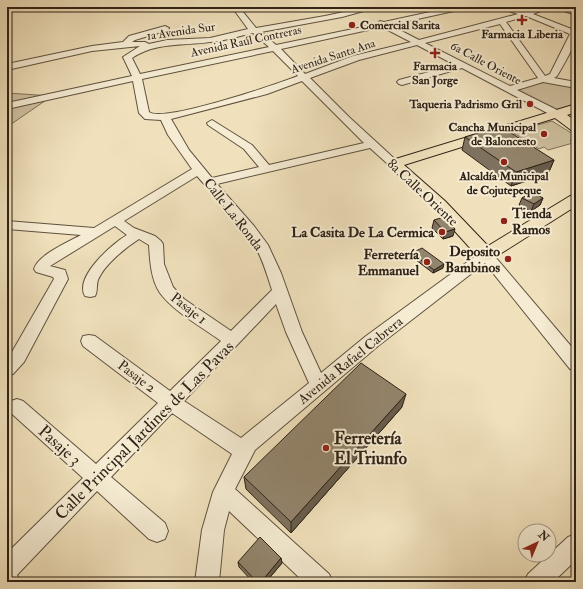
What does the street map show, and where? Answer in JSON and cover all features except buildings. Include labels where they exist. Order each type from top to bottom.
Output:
[{"type":"main road","points":[[394,164],[576,108]]},
{"type":"main road","points":[[557,114],[576,127]]},
{"type":"main road","name":"8a Calle Oriente","points":[[394,164],[439,204],[486,255]]},
{"type":"main road","name":"Avenida Rafael Cabrera","points":[[486,255],[576,199]]},
{"type":"street","points":[[7,9],[23,7]]},
{"type":"street","name":"8a Calle Oriente","points":[[235,7],[250,27],[275,48],[394,164]]},
{"type":"street","points":[[278,7],[284,9],[293,7]]},
{"type":"street","name":"6a Calle Oriente","points":[[348,7],[464,65],[557,114]]},
{"type":"street","name":"1a Avenida Sur","points":[[149,117],[144,113],[137,77],[127,56],[133,52],[154,45],[211,40],[330,18],[375,7]]},
{"type":"street","points":[[442,7],[484,25]]},
{"type":"street","name":"Avenida Raúl Contreras","points":[[7,98],[34,100],[463,7]]},
{"type":"street","points":[[500,7],[526,14],[575,33],[554,75],[510,89]]},
{"type":"street","name":"Avenida Santa Ana","points":[[149,117],[165,117],[264,92],[356,58],[420,43],[547,7]]},
{"type":"street","points":[[555,7],[576,13]]},
{"type":"street","points":[[502,21],[543,79],[576,85]]},
{"type":"street","points":[[126,44],[132,38],[165,28]]},
{"type":"street","points":[[7,68],[83,49],[126,44],[154,45]]},
{"type":"street","points":[[402,82],[464,65]]},
{"type":"street","points":[[10,110],[34,100]]},
{"type":"street","name":"Calle La Ronda","points":[[165,117],[171,133],[199,170],[235,210],[261,246],[280,291],[291,324],[318,385]]},
{"type":"street","points":[[212,123],[248,147],[267,169]]},
{"type":"street","points":[[210,182],[372,144]]},
{"type":"street","points":[[7,369],[18,357],[61,280],[60,274],[41,269],[42,265],[51,258],[116,221],[199,170]]},
{"type":"street","name":"Pasaje 1","points":[[116,221],[136,235],[150,239],[156,244],[157,264],[166,290],[179,303],[232,340]]},
{"type":"street","points":[[7,225],[96,232]]},
{"type":"street","points":[[90,292],[91,280],[104,261],[119,246],[136,235]]},
{"type":"street","name":"8a Calle Oriente","points":[[486,255],[576,364]]},
{"type":"street","name":"Avenida Rafael Cabrera","points":[[207,582],[213,530],[222,492],[248,444],[372,341],[486,255]]},
{"type":"street","name":"Calle Principal Jardines de Las Pavas","points":[[7,569],[280,291]]},
{"type":"street","name":"Pasaje 2","points":[[89,340],[171,402],[244,451]]},
{"type":"street","name":"Pasaje 3","points":[[17,407],[157,531]]},
{"type":"street","points":[[222,492],[321,582]]},
{"type":"street","points":[[536,582],[576,545]]},
{"type":"shaded area","points":[[534,81],[554,82],[576,86],[576,106],[560,111],[554,110],[521,93],[517,86]]},
{"type":"shaded area","points":[[7,93],[52,96],[7,127]]},
{"type":"shaded area","name":"Cancha Municipal de Baloncesto","points":[[552,121],[576,136],[576,139],[570,140],[573,143],[548,150],[544,147],[539,149],[512,132]]},
{"type":"place","name":"Farmacia Liberia","points":[[522,20]]},
{"type":"place","name":"Comercial Sarita","points":[[352,25]]},
{"type":"place","name":"Farmacia San Jorge","points":[[435,53]]},
{"type":"place","name":"Taqueria Padrismo Gril","points":[[530,104]]},
{"type":"place","name":"Cancha Municipal de Baloncesto","points":[[544,134]]},
{"type":"place","name":"Alcaldía Municipal de Cojutepeque","points":[[504,162]]},
{"type":"place","name":"Tienda Ramos","points":[[504,221]]},
{"type":"place","name":"La Casita De La Cermica","points":[[442,232]]},
{"type":"place","name":"Deposito Bambinos","points":[[508,259]]},
{"type":"place","name":"Ferretería Emmanuel","points":[[427,262]]},
{"type":"place","name":"Ferretería El Triunfo","points":[[326,448]]}]
